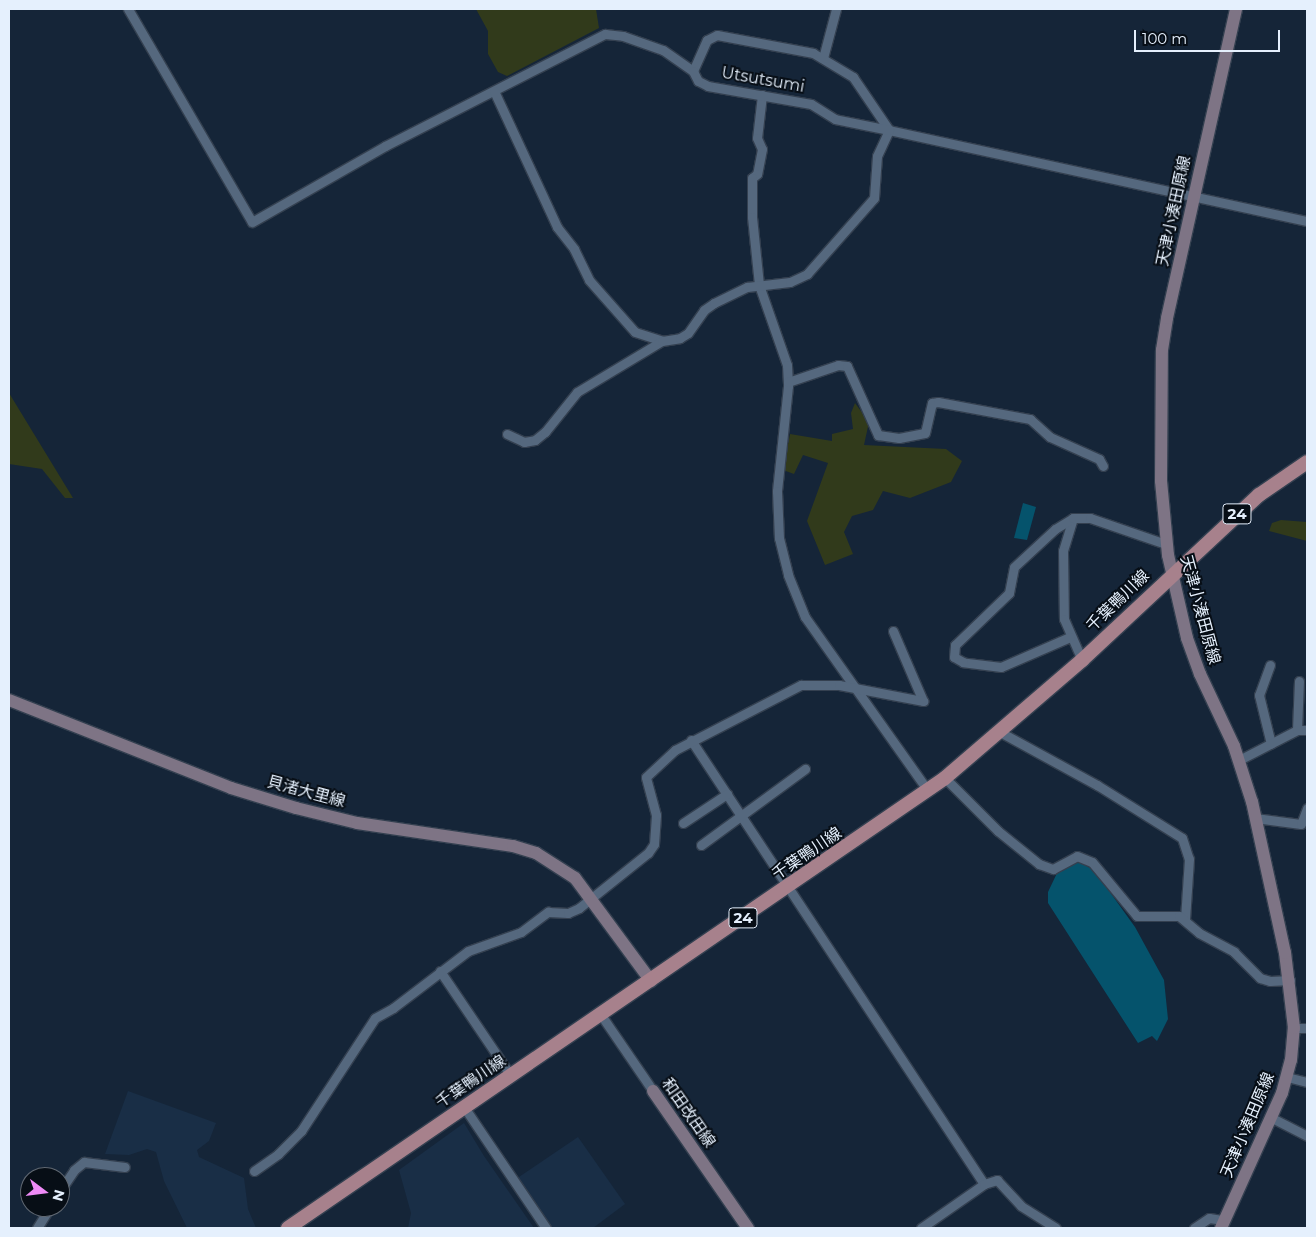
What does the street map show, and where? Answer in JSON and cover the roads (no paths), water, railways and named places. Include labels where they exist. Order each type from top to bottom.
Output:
[{"type":"main road","name":"天津小湊田原線","points":[[1223,1224],[1272,1118],[1287,1077],[1294,1028],[1290,980],[1256,818],[1239,760],[1195,660],[1166,544],[1161,481],[1162,350],[1194,194],[1236,9]]},
{"type":"main road","name":"千葉鴨川線","points":[[288,1228],[928,791],[1000,732],[1082,660],[1172,574],[1259,495],[1307,462]]},
{"type":"main road","name":"貝渚大里線","points":[[9,700],[231,788],[296,808],[357,823],[513,846],[536,853],[575,878],[651,981]]},
{"type":"main road","name":"和田改田線","points":[[653,1091],[748,1228]]},
{"type":"street","name":"Utsutsumi","points":[[128,9],[252,222],[385,146],[605,34],[623,36],[663,50],[694,71],[698,81],[708,86],[811,104],[835,119],[1194,194],[1307,221]]},
{"type":"street","points":[[823,58],[836,9]]},
{"type":"street","points":[[507,434],[524,442],[535,440],[577,392],[662,341],[680,338],[688,333],[704,310],[714,303],[759,285],[790,282],[807,274],[868,207],[876,187],[877,156],[889,130],[852,77],[813,53],[717,35],[707,40],[694,71]]},
{"type":"street","points":[[494,91],[557,227],[574,249],[589,280],[635,332],[662,341]]},
{"type":"street","points":[[762,95],[757,138],[762,149],[757,174],[752,178],[752,218],[759,285],[787,365],[788,382],[776,492],[780,538],[788,575],[805,617],[853,688],[928,791]]},
{"type":"street","points":[[788,382],[838,364],[847,366],[878,435],[899,438],[926,432],[932,403],[938,402],[1030,419],[1050,437],[1099,459],[1103,466]]},
{"type":"street","points":[[1070,637],[1001,667],[963,662],[954,657],[955,645],[1009,593],[1014,567],[1055,529],[1073,518],[1090,518],[1166,544]]},
{"type":"street","points":[[1073,518],[1063,551],[1064,619],[1070,637],[1082,660]]},
{"type":"street","points":[[254,1171],[278,1154],[301,1131],[375,1018],[393,1008],[440,971],[481,944],[520,932],[548,912],[568,913],[592,899],[648,853],[654,844],[656,815],[646,777],[650,770],[691,740],[801,685],[853,688],[923,701],[893,631]]},
{"type":"street","points":[[1270,665],[1260,695],[1271,744]]},
{"type":"street","points":[[1297,730],[1299,682]]},
{"type":"street","points":[[1239,760],[1297,730],[1307,730]]},
{"type":"street","points":[[1000,732],[1097,785],[1182,838],[1189,859],[1186,920]]},
{"type":"street","points":[[691,740],[790,886],[984,1184]]},
{"type":"street","points":[[701,845],[805,769]]},
{"type":"street","points":[[945,778],[998,831],[1047,869],[1077,856],[1085,859],[1102,872],[1137,916],[1173,915],[1186,920],[1199,933],[1234,952],[1260,978],[1270,981],[1290,980]]},
{"type":"street","points":[[683,823],[727,794]]},
{"type":"street","points":[[1256,818],[1301,824],[1307,808]]},
{"type":"street","points":[[440,971],[511,1076]]},
{"type":"street","name":"和田改田線","points":[[601,1015],[653,1091]]},
{"type":"street","points":[[1294,1028],[1307,1028]]},
{"type":"street","points":[[1287,1077],[1307,1082]]},
{"type":"street","points":[[464,1107],[546,1228]]},
{"type":"street","points":[[1272,1118],[1307,1136]]},
{"type":"street","points":[[70,1176],[74,1170],[84,1162],[125,1167]]},
{"type":"street","points":[[920,1228],[984,1184],[997,1180],[1022,1206],[1056,1228]]},
{"type":"street","points":[[37,1228],[44,1217]]},
{"type":"street","points":[[1194,1228],[1209,1218],[1223,1224]]}]
